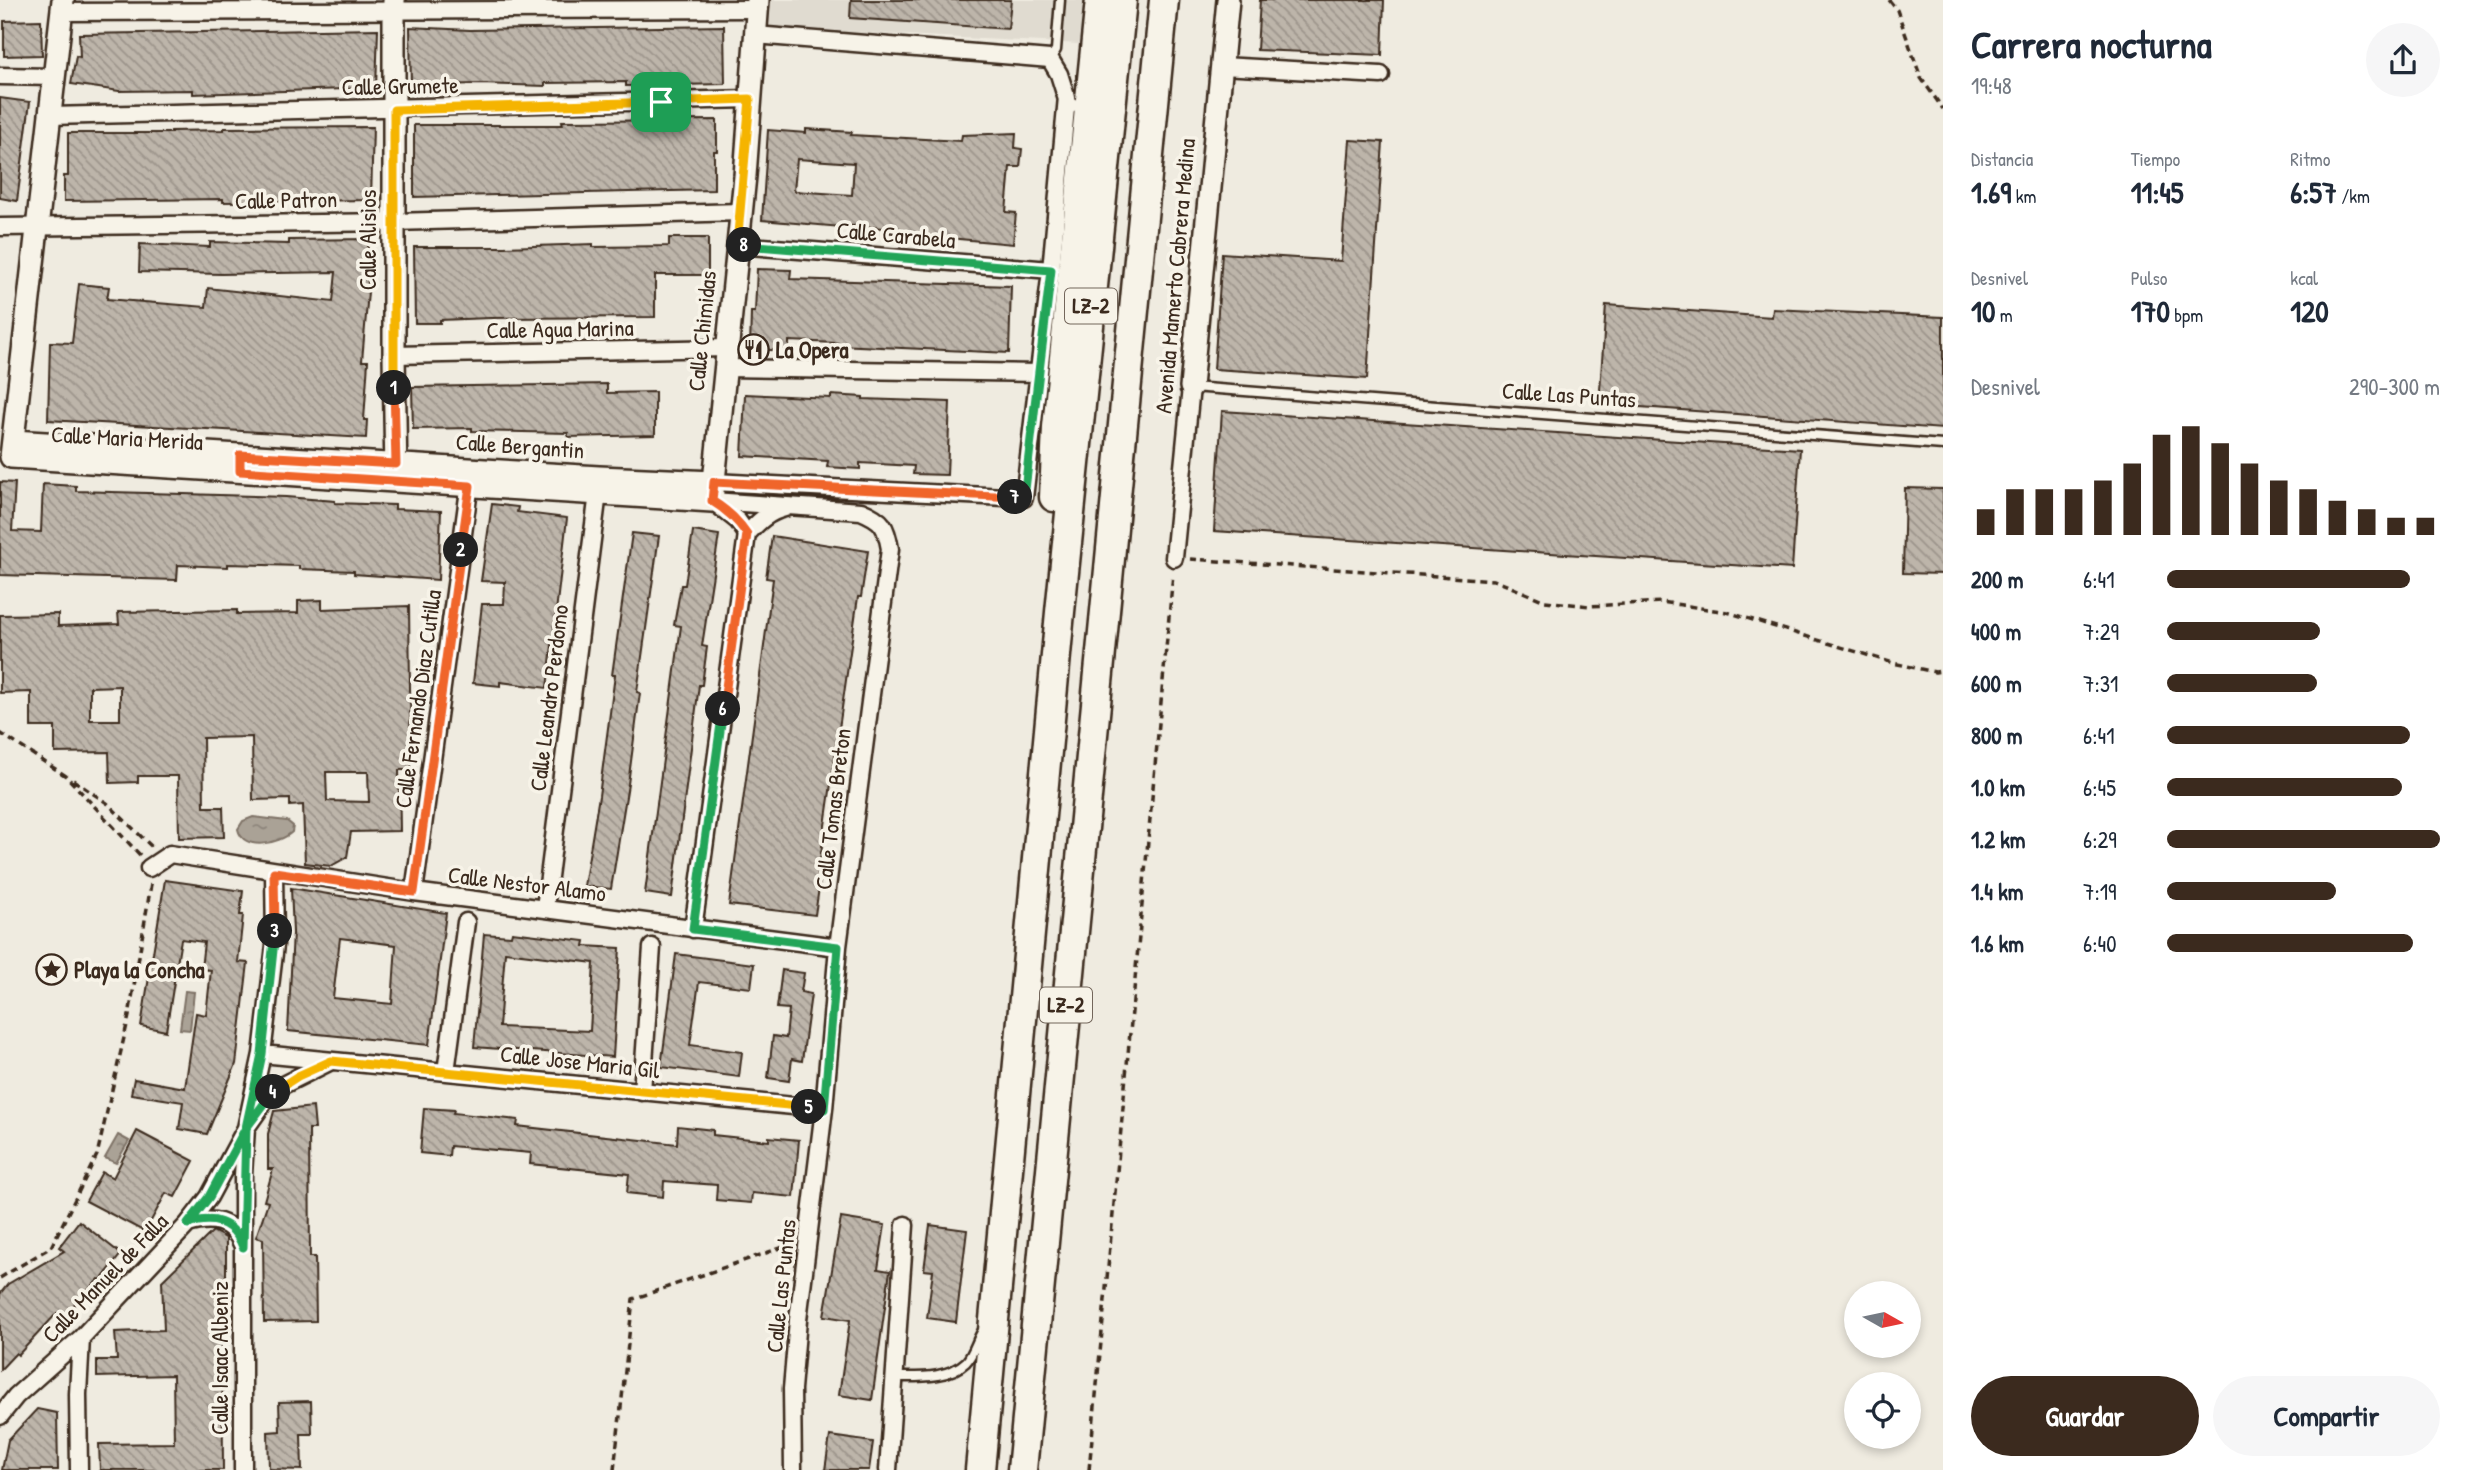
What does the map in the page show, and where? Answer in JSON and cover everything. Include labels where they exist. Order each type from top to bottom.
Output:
[{"type":"highway","name":"LZ-2","points":[[1060,612],[1053,535],[1061,280],[1100,0]]},
{"type":"highway","name":"LZ-2","points":[[980,1470],[1060,612],[1122,0]]},
{"type":"highway","name":"LZ-2","points":[[1021,1470],[1164,0]]},
{"type":"street","name":"Avenida Mamerto Cabrera Medina","points":[[1174,558],[1228,0]]},
{"type":"street","points":[[8,452],[38,227],[62,6],[758,4]]},
{"type":"street","name":"Calle Chimidas","points":[[713,491],[758,4]]},
{"type":"street","name":"Calle Alisios","points":[[394,5],[396,472]]},
{"type":"street","points":[[755,35],[1051,59],[1067,97],[1074,127],[1074,175],[1061,280],[1039,373]]},
{"type":"street","points":[[1222,66],[1381,75]]},
{"type":"street","points":[[0,76],[54,77]]},
{"type":"street","points":[[1061,280],[1067,97]]},
{"type":"street","name":"Calle Grumete","points":[[50,116],[394,110],[750,99]]},
{"type":"street","name":"Calle Patron","points":[[0,227],[394,222],[740,212]]},
{"type":"street","name":"Calle Carabela","points":[[737,245],[1061,280]]},
{"type":"street","name":"Calle Agua Marina","points":[[394,355],[726,358],[1039,373]]},
{"type":"street","name":"Calle Bergantin","points":[[8,452],[713,491],[1024,498],[1039,373]]},
{"type":"street","points":[[471,477],[598,494],[713,491],[793,506]]},
{"type":"street","name":"Calle Fernando Diaz Cutilla","points":[[414,892],[471,477]]},
{"type":"street","points":[[713,491],[747,534]]},
{"type":"street","name":"Calle Leandro Perdomo","points":[[545,908],[598,494]]},
{"type":"street","points":[[693,929],[747,534],[760,520],[775,511],[793,506]]},
{"type":"street","name":"Calle Tomas Breton","points":[[793,506],[861,512],[878,518],[887,531],[890,548],[838,947],[824,1109]]},
{"type":"street","points":[[149,868],[170,854]]},
{"type":"street","name":"Calle Nestor Alamo","points":[[170,854],[414,892],[838,947]]},
{"type":"street","name":"Calle Isaac Albeniz","points":[[243,1470],[246,1128],[262,1054],[275,945],[274,872]]},
{"type":"street","points":[[446,1072],[466,922]]},
{"type":"street","points":[[642,1091],[652,947]]},
{"type":"street","name":"Calle Jose Maria Gil","points":[[262,1054],[824,1109]]},
{"type":"street","points":[[246,1128],[277,1088],[331,1061]]},
{"type":"street","name":"Calle Las Puntas","points":[[793,1470],[792,1390],[824,1109]]},
{"type":"street","name":"Calle Isaac Albeniz","points":[[209,1197],[246,1128]]},
{"type":"street","name":"Calle Manuel de Falla","points":[[0,1416],[16,1396],[81,1338],[188,1224],[209,1197]]},
{"type":"street","points":[[188,1224],[206,1219],[221,1223],[236,1233],[243,1247]]},
{"type":"street","points":[[888,1470],[905,1225]]},
{"type":"street","points":[[79,1470],[78,1394],[81,1338]]},
{"type":"lane","points":[[1051,59],[1056,51],[1060,0]]},
{"type":"lane","name":"Calle Las Puntas","points":[[1191,387],[1943,445]]},
{"type":"lane","points":[[896,1377],[938,1376],[967,1361],[996,1300]]},
{"type":"path","points":[[1889,0],[1897,10],[1921,78],[1943,109]]},
{"type":"path","points":[[1089,1470],[1174,558],[1494,580],[1545,601],[1589,606],[1662,602],[1727,612],[1893,663],[1935,672],[1943,671]]},
{"type":"path","points":[[0,733],[107,803],[148,846],[170,854]]},
{"type":"path","points":[[0,1278],[51,1247],[97,1155],[129,1016],[151,888],[149,868],[139,853],[65,775]]},
{"type":"path","points":[[614,1470],[633,1299],[808,1239]]},
{"type":"shaded area","points":[[770,0],[1083,0],[1080,44],[768,28]]},
{"type":"water","points":[[253,817],[287,821],[293,826],[292,832],[279,840],[262,844],[247,841],[238,829],[243,821]]},
{"type":"water","points":[[185,991],[194,992],[190,1030],[180,1029]]},
{"type":"water","points":[[118,1135],[129,1141],[116,1163],[105,1158]]},
{"type":"building","points":[[851,0],[1011,0],[1008,29],[850,18]]},
{"type":"building","points":[[1260,0],[1384,0],[1382,55],[1257,50]]},
{"type":"building","points":[[41,20],[42,55],[4,56],[4,21]]},
{"type":"building","points":[[724,26],[725,84],[626,86],[626,82],[545,83],[545,86],[480,84],[411,88],[410,27],[470,30]]},
{"type":"building","points":[[378,29],[376,88],[193,94],[193,90],[119,91],[71,84],[76,56],[80,57],[79,34]]},
{"type":"building","points":[[0,98],[30,102],[17,201],[0,198]]},
{"type":"building","points":[[717,120],[714,190],[414,197],[414,125],[563,125],[562,121]]},
{"type":"building","points":[[373,127],[371,200],[64,201],[64,176],[68,176],[68,133]]},
{"type":"building","points":[[806,129],[852,132],[851,135],[961,141],[962,135],[1016,133],[1015,148],[1022,149],[1020,167],[1010,167],[1006,212],[1016,213],[1013,244],[883,232],[883,228],[762,220],[768,130],[806,133]],"holes":[[[797,159],[854,163],[852,195],[794,191]]]},
{"type":"building","points":[[1350,140],[1383,142],[1367,379],[1214,369],[1222,253],[1341,261]]},
{"type":"building","points":[[669,238],[708,238],[708,275],[655,275],[655,317],[490,318],[415,323],[414,247],[593,244],[593,247],[669,246]]},
{"type":"building","points":[[368,239],[368,292],[362,361],[368,361],[364,420],[367,420],[366,438],[48,420],[50,342],[72,343],[79,284],[109,287],[107,299],[206,307],[208,288],[333,302],[336,272],[139,272],[140,244],[210,247],[210,242],[289,244],[289,240]]},
{"type":"building","points":[[757,269],[791,270],[790,279],[1011,286],[1009,353],[789,341],[789,351],[750,349],[751,312],[755,312]]},
{"type":"building","points":[[1606,305],[1772,317],[1773,309],[1943,317],[1943,429],[1599,404]]},
{"type":"building","points":[[607,384],[607,393],[655,392],[655,435],[568,437],[568,433],[472,431],[472,428],[413,429],[412,387]]},
{"type":"building","points":[[745,394],[831,398],[831,395],[863,399],[950,402],[947,475],[913,474],[914,466],[860,463],[860,469],[827,467],[828,461],[742,456]]},
{"type":"building","points":[[1222,411],[1800,449],[1792,569],[1214,531]]},
{"type":"building","points":[[0,482],[15,483],[12,531],[41,532],[43,484],[76,486],[76,491],[286,497],[335,503],[395,505],[395,509],[441,511],[438,580],[354,574],[354,571],[299,569],[299,566],[228,564],[228,567],[178,565],[177,580],[0,575]]},
{"type":"building","points":[[1905,488],[1943,489],[1943,574],[1903,573]]},
{"type":"building","points":[[492,504],[518,507],[517,512],[567,518],[547,688],[500,682],[500,686],[473,683],[482,604],[504,604],[505,582],[481,581]]},
{"type":"building","points":[[693,531],[719,535],[702,646],[707,647],[702,685],[699,685],[672,897],[645,893],[681,626],[674,625],[681,585],[685,585]]},
{"type":"building","points":[[632,533],[659,536],[637,692],[640,693],[628,784],[611,889],[584,886],[599,796],[615,675],[612,675]]},
{"type":"building","points":[[772,536],[868,551],[861,597],[858,597],[818,874],[821,874],[815,915],[729,905],[773,579],[766,578]]},
{"type":"building","points":[[322,600],[322,609],[409,606],[411,770],[399,770],[400,831],[351,832],[347,857],[331,866],[305,863],[303,805],[290,806],[290,799],[253,800],[252,737],[203,738],[204,807],[223,807],[224,837],[179,838],[178,776],[138,776],[138,782],[110,783],[109,752],[55,753],[55,727],[31,727],[31,692],[0,693],[0,615],[58,614],[58,626],[119,624],[118,612],[237,610],[237,614],[298,613],[298,601]],"holes":[[[120,686],[120,720],[90,720],[90,687]],[[326,772],[368,772],[369,802],[327,801]]]},
{"type":"building","points":[[165,880],[243,891],[238,962],[248,963],[236,1064],[207,1134],[179,1129],[183,1102],[131,1094],[134,1079],[185,1088],[196,1013],[206,1015],[211,970],[201,969],[204,942],[181,939],[166,1031],[141,1026]]},
{"type":"building","points":[[291,888],[446,913],[429,1045],[288,1031],[293,932]],"holes":[[[340,938],[396,945],[392,1004],[333,998]]]},
{"type":"building","points":[[512,932],[585,941],[584,946],[620,948],[613,1057],[474,1047],[484,934],[511,936]],"holes":[[[505,952],[594,963],[590,1031],[499,1027]]]},
{"type":"building","points":[[676,954],[754,964],[751,988],[699,982],[690,1045],[742,1052],[739,1077],[661,1067]]},
{"type":"building","points":[[782,970],[804,973],[801,992],[811,994],[802,1061],[792,1059],[789,1081],[768,1078],[773,1036],[786,1038],[789,1009],[777,1008]]},
{"type":"building","points":[[313,1107],[315,1129],[309,1129],[310,1257],[315,1257],[316,1321],[264,1322],[263,1239],[256,1237],[268,1202],[264,1201],[273,1169],[268,1169],[268,1134],[274,1111]]},
{"type":"building","points":[[424,1108],[518,1120],[517,1126],[677,1144],[678,1126],[713,1130],[713,1135],[769,1141],[769,1137],[799,1140],[794,1197],[752,1193],[751,1203],[716,1200],[717,1185],[664,1181],[663,1197],[627,1193],[629,1174],[530,1164],[531,1153],[450,1146],[449,1156],[420,1153]]},
{"type":"building","points":[[137,1131],[194,1161],[175,1197],[166,1193],[145,1232],[86,1201],[102,1172],[113,1178]]},
{"type":"building","points":[[841,1218],[885,1225],[878,1269],[890,1271],[872,1400],[839,1395],[850,1320],[824,1316]]},
{"type":"building","points":[[79,1221],[121,1254],[101,1280],[99,1279],[61,1318],[57,1313],[18,1355],[16,1353],[0,1370],[0,1294],[8,1284],[64,1251],[59,1247]]},
{"type":"building","points":[[930,1225],[967,1230],[956,1322],[927,1318],[933,1271],[924,1270]]},
{"type":"building","points":[[213,1231],[226,1238],[226,1314],[222,1314],[223,1470],[100,1470],[99,1444],[174,1443],[173,1375],[97,1377],[97,1360],[117,1360],[115,1332],[164,1330],[162,1281]]},
{"type":"building","points":[[311,1401],[312,1434],[301,1434],[302,1470],[269,1469],[268,1432],[280,1431],[279,1402]]},
{"type":"building","points":[[37,1409],[57,1413],[58,1470],[2,1470],[8,1440]]},
{"type":"building","points":[[830,1436],[873,1442],[869,1470],[825,1470]]},
{"type":"place","name":"La Opera","points":[[753,350]]},
{"type":"place","name":"Playa la Concha","points":[[51,970]]},
{"type":"route","points":[[661,102],[394,110],[396,464],[240,455],[240,471],[470,486],[414,892],[274,872],[275,945],[262,1054],[246,1128],[243,1247],[236,1233],[226,1225],[206,1219],[188,1224],[209,1197],[246,1128],[265,1101],[277,1088],[331,1061],[824,1109],[838,947],[693,929],[747,534],[726,509],[712,501],[714,482],[1024,498],[1051,270],[737,245],[750,99],[661,102]]}]
